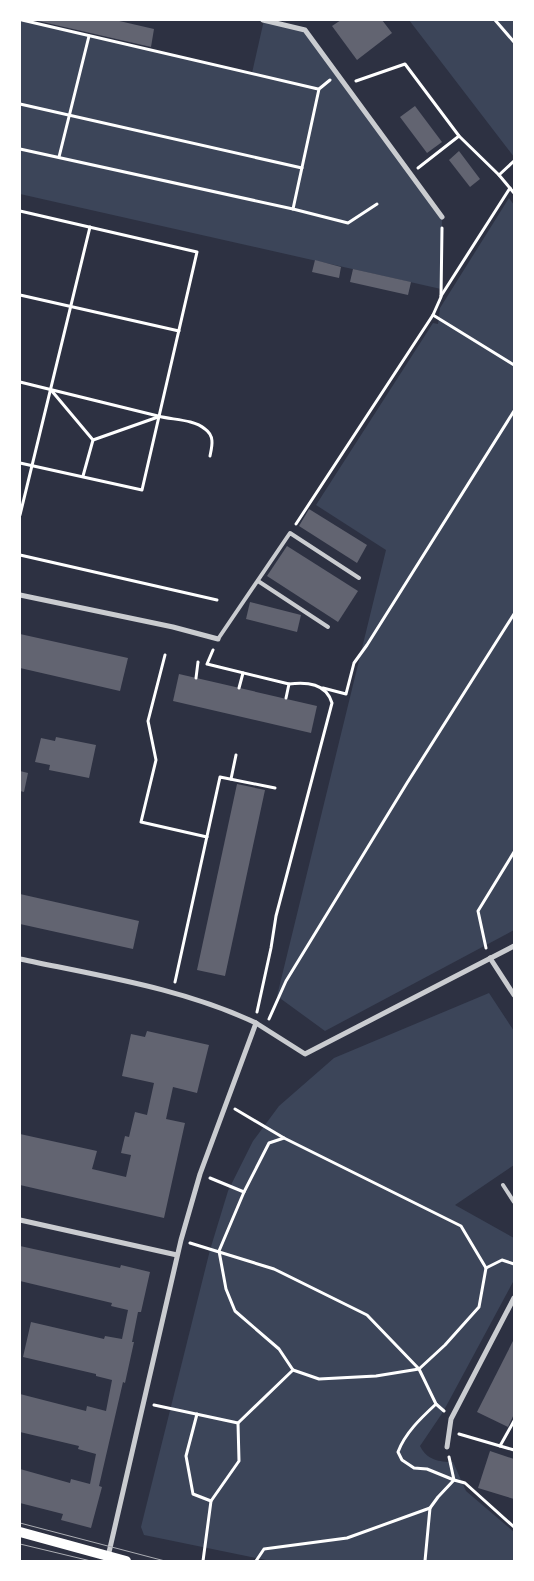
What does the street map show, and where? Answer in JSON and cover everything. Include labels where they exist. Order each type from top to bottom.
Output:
[{"type":"main road","points":[[20,1532],[107,1559],[126,1561]]},
{"type":"street","points":[[263,20],[305,30],[442,217]]},
{"type":"street","points":[[20,595],[173,627],[218,639]]},
{"type":"street","points":[[20,959],[173,992],[234,1013],[256,1023],[304,1054],[514,946]]},
{"type":"street","points":[[490,958],[514,995]]},
{"type":"street","points":[[107,1559],[181,1240],[200,1174],[256,1023]]},
{"type":"street","points":[[20,1220],[177,1255]]},
{"type":"street","points":[[447,1447],[451,1419],[514,1298]]},
{"type":"lane","points":[[218,639],[290,533],[359,578]]},
{"type":"lane","points":[[258,581],[328,627]]},
{"type":"lane","points":[[503,1185],[514,1202]]},
{"type":"path","points":[[22,20],[319,88],[327,83]]},
{"type":"path","points":[[495,20],[514,42]]},
{"type":"path","points":[[59,157],[89,36]]},
{"type":"path","points":[[346,85],[405,64],[459,136],[499,175],[514,193]]},
{"type":"path","points":[[293,209],[319,88]]},
{"type":"path","points":[[20,104],[302,168]]},
{"type":"path","points":[[410,173],[459,136]]},
{"type":"path","points":[[20,149],[293,209],[348,223],[376,204]]},
{"type":"path","points":[[499,175],[514,161]]},
{"type":"path","points":[[290,533],[433,315],[441,297],[510,188]]},
{"type":"path","points":[[20,211],[197,252],[142,490],[20,462]]},
{"type":"path","points":[[441,297],[442,217]]},
{"type":"path","points":[[20,515],[90,227]]},
{"type":"path","points":[[20,295],[178,331]]},
{"type":"path","points":[[433,315],[514,365]]},
{"type":"path","points":[[20,382],[198,425],[206,429],[211,435],[213,442],[210,456]]},
{"type":"path","points":[[50,389],[93,440]]},
{"type":"path","points":[[218,639],[207,664],[289,684],[301,683],[346,694],[354,663],[368,645],[514,411]]},
{"type":"path","points":[[93,440],[159,416]]},
{"type":"path","points":[[83,476],[93,440]]},
{"type":"path","points":[[20,554],[217,600]]},
{"type":"path","points":[[265,1028],[286,981],[514,614]]},
{"type":"path","points":[[165,655],[148,721],[156,760],[141,822],[207,837]]},
{"type":"path","points":[[196,678],[198,662]]},
{"type":"path","points":[[240,688],[243,673]]},
{"type":"path","points":[[286,698],[289,684]]},
{"type":"path","points":[[256,1023],[276,916],[332,703],[330,694],[322,688]]},
{"type":"path","points":[[231,779],[236,756]]},
{"type":"path","points":[[173,992],[220,777],[275,788]]},
{"type":"path","points":[[490,958],[485,946],[478,911],[514,852]]},
{"type":"path","points":[[226,1103],[284,1138],[461,1226],[486,1268],[479,1307],[445,1345],[419,1369],[376,1376],[319,1379],[294,1370],[279,1349],[235,1311],[226,1289],[219,1251],[244,1192],[269,1144],[284,1138]]},
{"type":"path","points":[[200,1174],[244,1192]]},
{"type":"path","points":[[181,1240],[274,1269],[367,1315],[419,1369],[436,1404],[451,1419]]},
{"type":"path","points":[[486,1268],[502,1260],[514,1264]]},
{"type":"path","points":[[203,1561],[211,1501],[239,1461],[238,1423],[294,1370]]},
{"type":"path","points":[[143,1402],[238,1423]]},
{"type":"path","points":[[436,1404],[419,1420],[401,1442],[398,1452],[402,1460],[414,1468],[427,1468],[465,1483],[514,1527]]},
{"type":"path","points":[[197,1414],[186,1456],[193,1494],[211,1501]]},
{"type":"path","points":[[500,1446],[514,1421]]},
{"type":"path","points":[[449,1432],[514,1450]]},
{"type":"path","points":[[447,1447],[454,1480]]},
{"type":"path","points":[[425,1561],[430,1508],[454,1480]]},
{"type":"path","points":[[256,1561],[264,1549],[347,1538],[430,1508]]},
{"type":"shaded area","points":[[20,20],[252,73],[264,20],[305,30],[442,217],[441,289],[20,194]]},
{"type":"shaded area","points":[[409,20],[514,20],[514,157],[511,153]]},
{"type":"shaded area","points":[[509,198],[514,205],[514,930],[325,1031],[277,996],[386,550],[316,505],[433,323],[438,324],[440,308]]},
{"type":"shaded area","points":[[489,993],[514,1031],[514,1165],[455,1205],[514,1238],[514,1280],[443,1412],[420,1446],[426,1454],[434,1459],[453,1462],[466,1491],[514,1532],[514,1561],[271,1561],[144,1535],[141,1527],[210,1250],[228,1191],[253,1141],[279,1106],[334,1058]]},
{"type":"building","points":[[34,20],[115,20],[154,29],[151,47]]},
{"type":"building","points":[[341,20],[382,20],[392,33],[357,60],[332,26]]},
{"type":"building","points":[[415,106],[442,142],[427,153],[400,117]]},
{"type":"building","points":[[459,151],[480,179],[470,187],[449,160]]},
{"type":"building","points":[[315,260],[341,267],[339,278],[312,272]]},
{"type":"building","points":[[353,269],[411,282],[408,295],[350,282]]},
{"type":"building","points":[[309,509],[367,545],[357,563],[299,526]]},
{"type":"building","points":[[287,546],[358,591],[338,622],[267,576]]},
{"type":"building","points":[[250,602],[301,615],[297,632],[246,619]]},
{"type":"building","points":[[20,634],[128,658],[120,691],[20,668]]},
{"type":"building","points":[[179,674],[317,706],[311,733],[173,701]]},
{"type":"building","points":[[56,737],[96,745],[89,778],[49,770],[50,765],[35,762],[41,738],[55,741]]},
{"type":"building","points":[[20,771],[28,773],[24,792],[20,791]]},
{"type":"building","points":[[237,784],[265,790],[225,976],[197,970]]},
{"type":"building","points":[[20,894],[139,921],[133,949],[20,924]]},
{"type":"building","points":[[147,1031],[209,1045],[197,1093],[173,1087],[166,1119],[185,1123],[164,1218],[20,1185],[20,1134],[97,1151],[92,1169],[126,1177],[131,1155],[121,1153],[125,1136],[129,1137],[135,1112],[147,1115],[154,1083],[122,1076],[131,1034],[145,1037]]},
{"type":"building","points":[[20,1246],[120,1268],[121,1265],[150,1272],[141,1312],[138,1312],[132,1342],[134,1342],[125,1383],[123,1382],[99,1486],[102,1487],[91,1528],[61,1520],[63,1514],[20,1503],[20,1469],[70,1483],[71,1479],[90,1484],[96,1454],[78,1449],[79,1446],[20,1432],[20,1394],[86,1411],[87,1406],[106,1411],[112,1380],[96,1376],[96,1374],[23,1357],[31,1322],[104,1339],[105,1336],[122,1339],[128,1310],[111,1306],[112,1303],[20,1281]]},
{"type":"building","points":[[514,1339],[514,1414],[508,1427],[477,1412]]},
{"type":"building","points":[[490,1451],[514,1459],[514,1499],[478,1488]]},
{"type":"tram line","points":[[20,1523],[165,1561]]},
{"type":"tram line","points":[[20,1544],[91,1561]]}]
